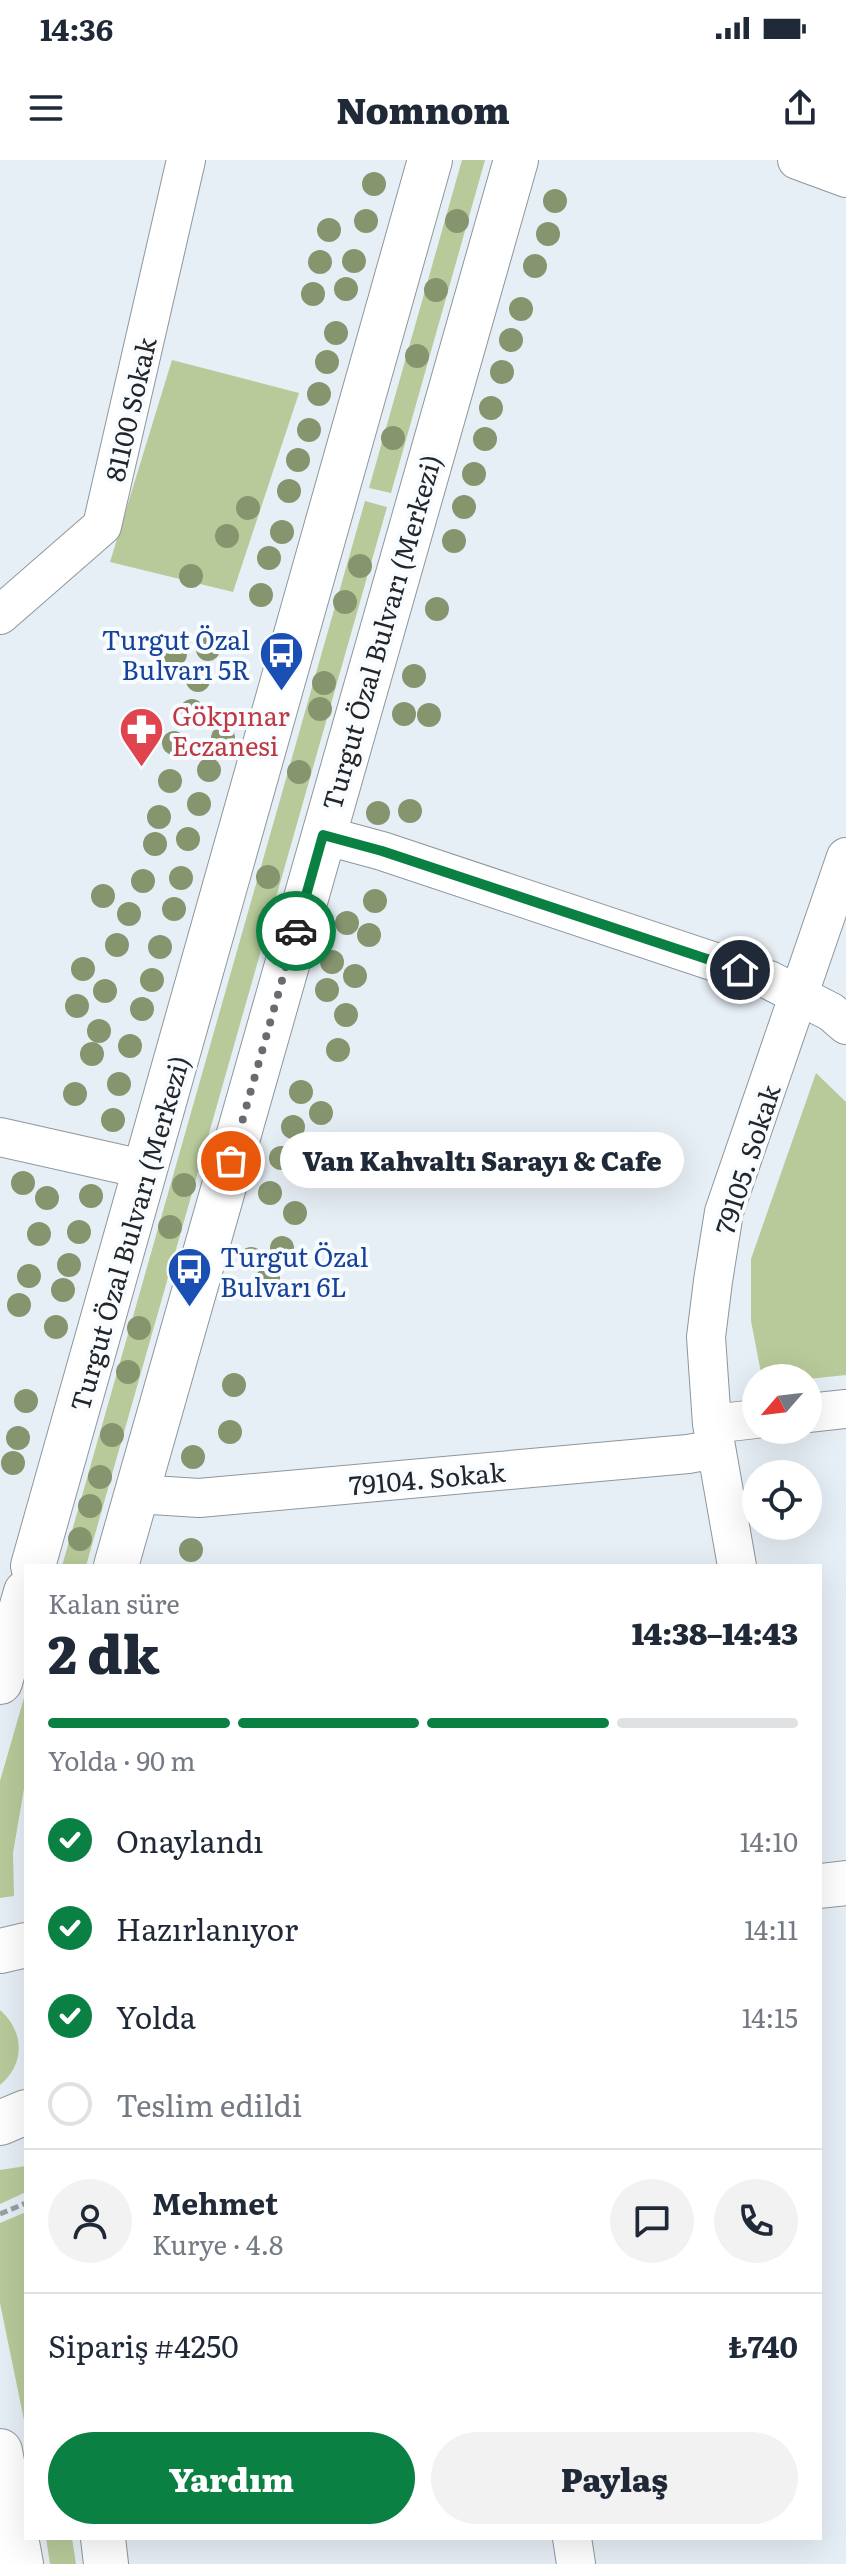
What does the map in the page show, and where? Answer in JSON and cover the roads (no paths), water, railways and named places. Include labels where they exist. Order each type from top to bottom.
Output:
[{"type":"main road","name":"Turgut Özal Bulvarı (Merkezi)","points":[[34,1564],[430,160]]},
{"type":"main road","name":"Turgut Özal Bulvarı (Merkezi)","points":[[117,1564],[516,160]]},
{"type":"main road","points":[[0,1682],[24,1599]]},
{"type":"main road","points":[[822,1886],[846,1883]]},
{"type":"main road","points":[[0,1951],[24,1945]]},
{"type":"main road","points":[[0,2123],[24,2113]]},
{"type":"main road","points":[[0,2451],[21,2564]]},
{"type":"main road","points":[[103,2540],[106,2564]]},
{"type":"street","name":"81100 Sokak","points":[[0,615],[102,526],[186,160]]},
{"type":"street","points":[[797,160],[846,178]]},
{"type":"street","points":[[323,835],[382,851],[769,980],[831,1012],[846,1025]]},
{"type":"street","name":"79105. Sokak","points":[[737,1564],[714,1436],[706,1337],[724,1212],[846,857]]},
{"type":"street","points":[[0,1137],[147,1170]]},
{"type":"street","points":[[822,1412],[846,1409]]},
{"type":"street","name":"79104. Sokak","points":[[136,1494],[199,1498],[688,1454],[714,1436],[742,1425]]},
{"type":"street","points":[[572,2540],[576,2564]]},
{"type":"place","name":"Turgut Özal Bulvarı 5R","points":[[281,692]]},
{"type":"place","name":"Gökpınar Eczanesi","points":[[141,768]]},
{"type":"place","name":"Van Kahvaltı Sarayı & Cafe","points":[[231,1161]]},
{"type":"place","name":"Turgut Özal Bulvarı 6L","points":[[189,1309]]}]
